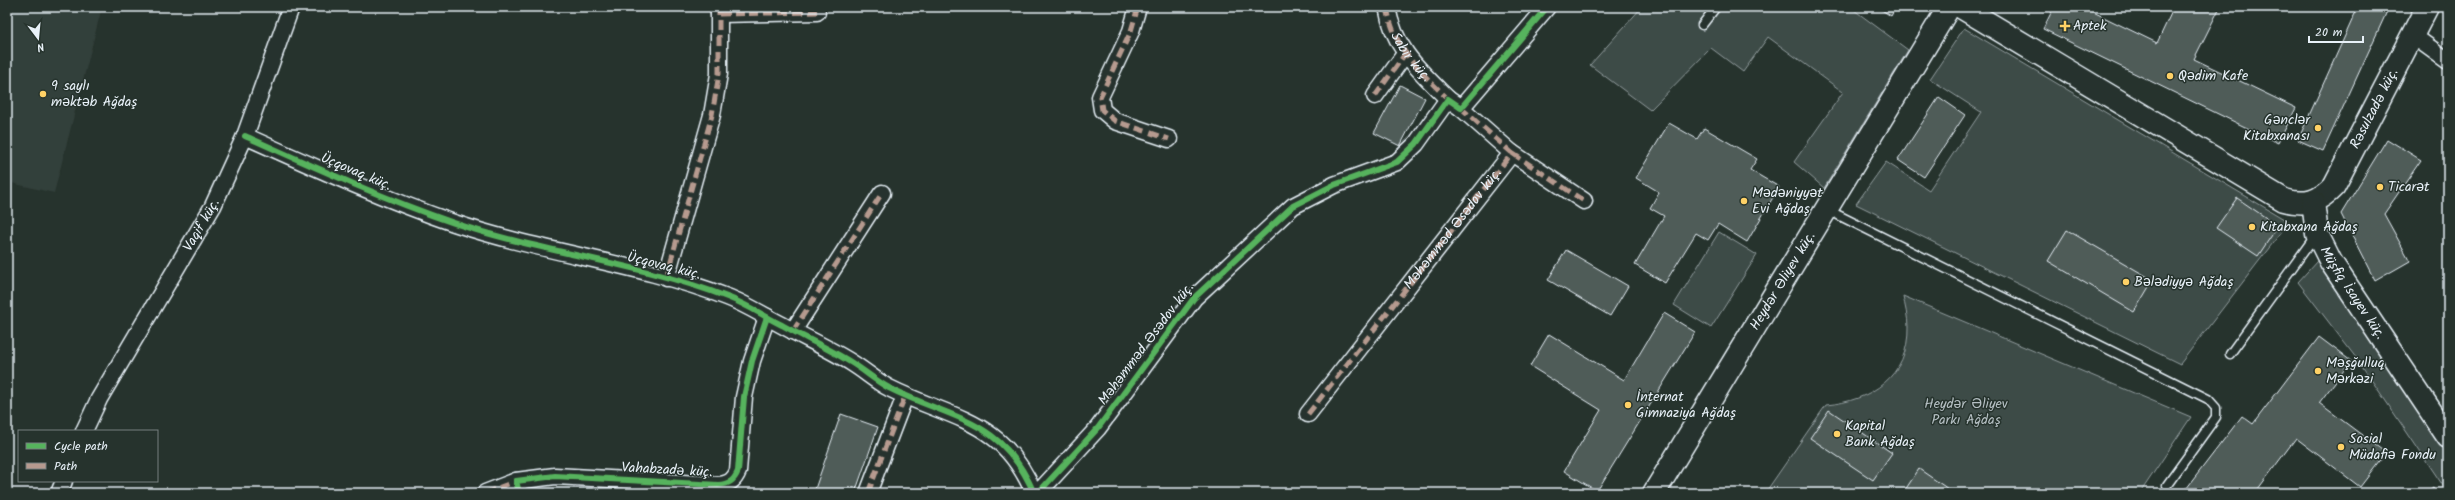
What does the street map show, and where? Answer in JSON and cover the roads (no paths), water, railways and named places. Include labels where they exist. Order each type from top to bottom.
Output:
[{"type":"main road","name":"Heydər Əliyev küç.","points":[[1654,493],[1949,7]]},
{"type":"main road","points":[[1961,7],[2284,200],[2297,203],[2313,202]]},
{"type":"main road","name":"Rəsulzadə küç.","points":[[2313,202],[2324,196],[2334,186],[2427,7]]},
{"type":"main road","name":"Müşfiq İsayev küç.","points":[[2313,202],[2317,234],[2358,304],[2448,437]]},
{"type":"street","name":"Vaqif küç.","points":[[84,430],[100,399],[213,206],[245,136],[291,7]]},
{"type":"street","points":[[1138,7],[1131,31],[1100,97],[1102,110],[1114,122],[1169,140]]},
{"type":"street","name":"Sabir küç.","points":[[1387,7],[1391,27],[1405,54],[1448,99]]},
{"type":"street","points":[[1462,108],[1547,7]]},
{"type":"street","points":[[666,278],[712,115],[719,74],[719,10],[817,12]]},
{"type":"street","points":[[2412,35],[2448,61]]},
{"type":"street","points":[[1375,96],[1405,54]]},
{"type":"street","points":[[1448,99],[1462,108],[1512,153],[1584,201]]},
{"type":"street","name":"Məhəmməd Əsədov küç.","points":[[1038,493],[1098,428],[1194,298],[1293,206],[1334,185],[1397,162],[1416,144],[1448,99]]},
{"type":"street","name":"Üçqovaq küç.","points":[[245,136],[366,191],[456,224],[666,278],[730,298],[852,363],[884,385],[905,396],[980,426],[1012,456],[1026,475],[1034,493]]},
{"type":"street","name":"Məhəmməd Əsədov küç.","points":[[1308,414],[1512,153]]},
{"type":"street","points":[[793,331],[882,193]]},
{"type":"street","name":"Vahabzadə küç.","points":[[485,493],[517,487],[555,476],[717,489],[727,484],[735,479],[738,471],[744,397],[752,361],[767,317]]},
{"type":"street","points":[[868,493],[905,396]]},
{"type":"street","points":[[59,493],[64,482]]},
{"type":"lane","points":[[1702,26],[1716,7]]},
{"type":"lane","points":[[1825,209],[2208,399],[2216,408],[2216,418],[2167,485]]},
{"type":"lane","points":[[2230,354],[2317,234]]},
{"type":"place","name":"Aptek","points":[[2065,26]]},
{"type":"place","name":"Qədim Kafe","points":[[2170,76]]},
{"type":"place","name":"9 saylı məktəb Ağdaş","points":[[43,94]]},
{"type":"place","name":"Gənclər Kitabxanası","points":[[2318,128]]},
{"type":"place","name":"Ticarət","points":[[2380,187]]},
{"type":"place","name":"Mədəniyyət Evi Ağdaş","points":[[1744,201]]},
{"type":"place","name":"Kitabxana Ağdaş","points":[[2252,227]]},
{"type":"place","name":"Bələdiyyə Ağdaş","points":[[2126,282]]},
{"type":"place","name":"Məşğulluq Mərkəzi","points":[[2318,371]]},
{"type":"place","name":"İnternat Gimnaziya Ağdaş","points":[[1628,405]]},
{"type":"place","name":"Kapital Bank Ağdaş","points":[[1837,434]]},
{"type":"place","name":"Sosial Müdafiə Fondu","points":[[2341,447]]},
{"type":"park label","name":"Heydər Əliyev Parkı Ağdaş","points":[[1966,412]]}]
